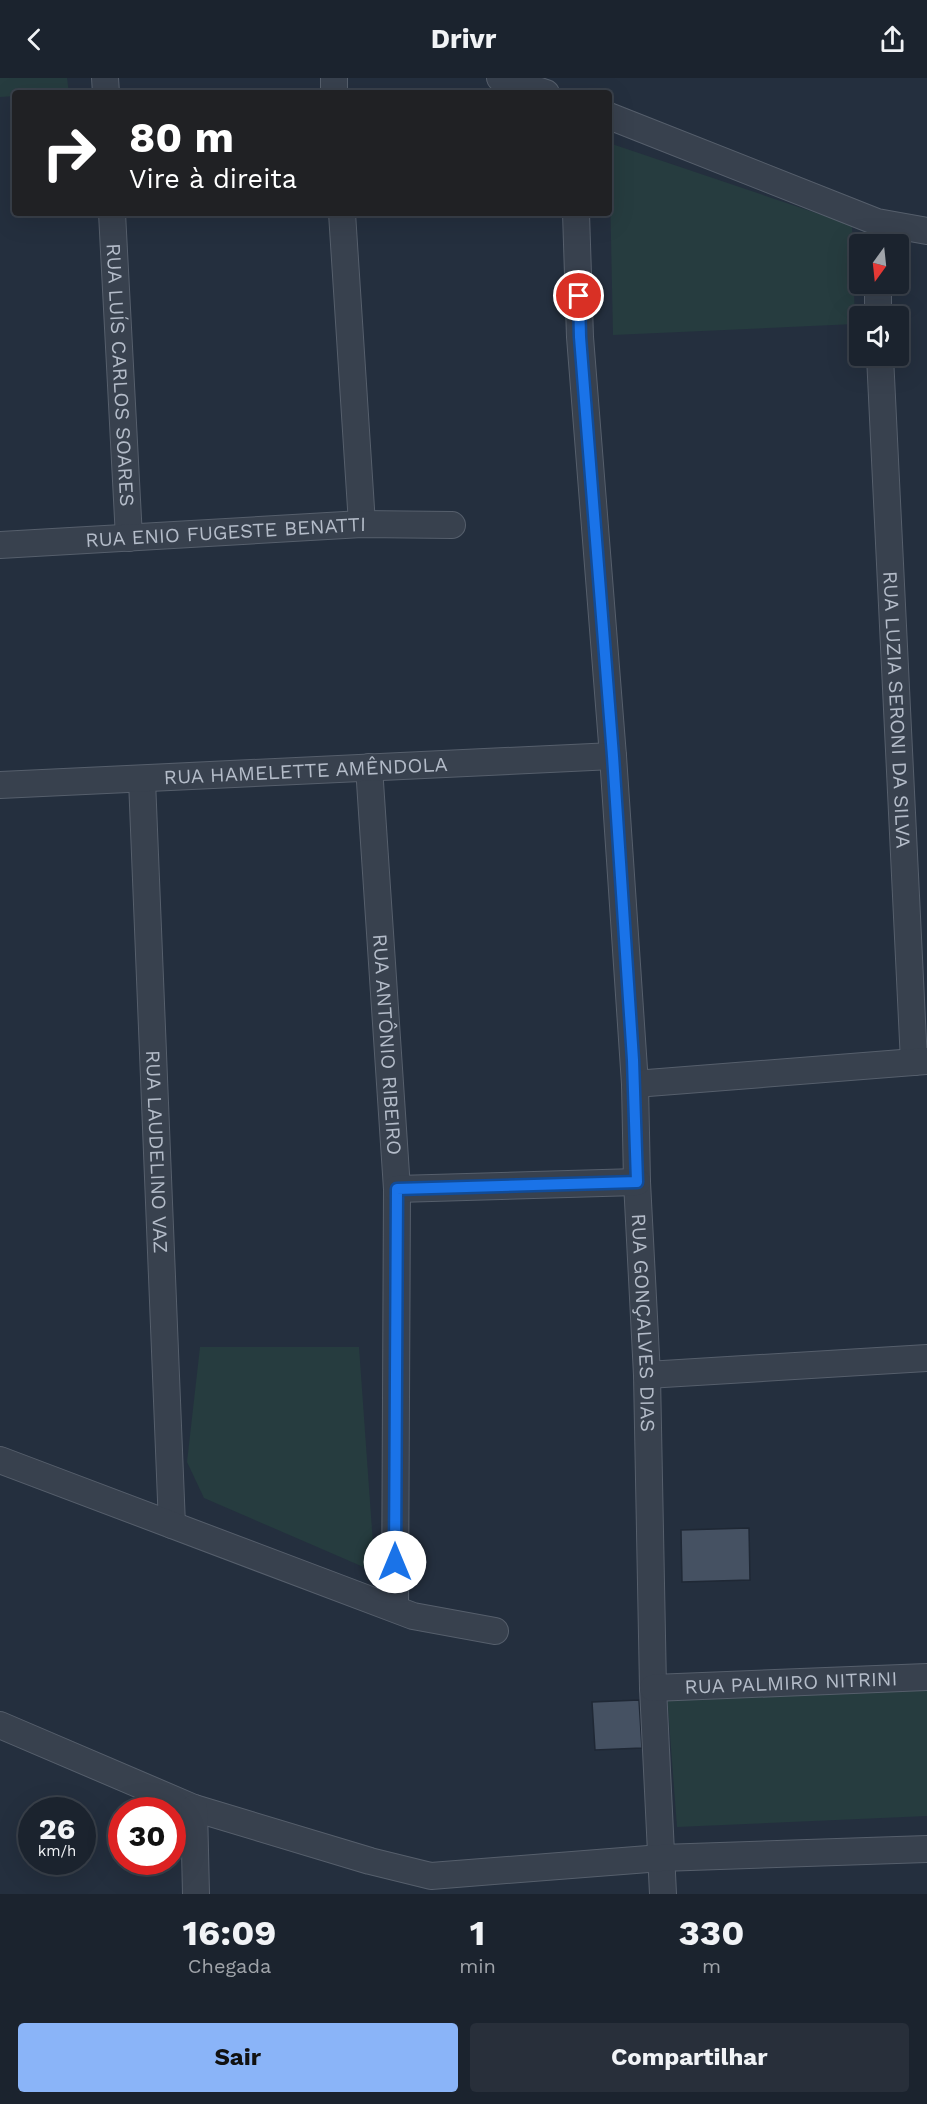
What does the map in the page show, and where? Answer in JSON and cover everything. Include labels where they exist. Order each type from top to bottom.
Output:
[{"type":"street","points":[[500,78],[537,90]]},
{"type":"street","points":[[612,117],[877,233],[927,231]]},
{"type":"street","name":"RUA LUÍS CARLOS SOARES","points":[[112,216],[129,538]]},
{"type":"street","points":[[342,216],[362,524]]},
{"type":"street","name":"RUA GONÇALVES DIAS","points":[[576,216],[580,337],[613,756],[635,1084],[646,1375],[653,1688],[663,1894]]},
{"type":"street","name":"RUA LUZIA SERONI DA SILVA","points":[[881,366],[920,1062]]},
{"type":"street","name":"RUA ENIO FUGESTE BENATTI","points":[[0,545],[362,524],[452,525]]},
{"type":"street","name":"RUA HAMELETTE AMÊNDOLA","points":[[0,785],[613,756]]},
{"type":"street","name":"RUA ANTÔNIO RIBEIRO","points":[[369,767],[397,1189],[395,1608]]},
{"type":"street","name":"RUA LAUDELINO VAZ","points":[[142,780],[172,1525]]},
{"type":"street","points":[[635,1084],[920,1062]]},
{"type":"street","points":[[397,1189],[637,1182]]},
{"type":"street","points":[[646,1375],[927,1358]]},
{"type":"street","points":[[0,1460],[413,1616],[495,1632]]},
{"type":"street","name":"RUA PALMIRO NITRINI","points":[[653,1688],[927,1677]]},
{"type":"street","points":[[0,1725],[194,1808],[370,1861],[432,1885],[661,1858],[927,1849]]},
{"type":"street","points":[[194,1808],[196,1894]]},
{"type":"green space","points":[[0,78],[67,78],[69,90],[12,90],[12,96],[0,97]]},
{"type":"green space","points":[[612,144],[852,225],[852,234],[849,234],[849,294],[854,294],[854,306],[849,306],[849,324],[613,335],[611,216]]},
{"type":"green space","points":[[200,1347],[359,1347],[375,1572],[204,1498],[187,1462]]},
{"type":"green space","points":[[927,1675],[927,1816],[677,1827],[667,1695]]},
{"type":"building","points":[[749,1528],[750,1580],[682,1582],[681,1530]]},
{"type":"building","points":[[639,1700],[642,1748],[595,1750],[592,1702]]},
{"type":"route","points":[[395,1562],[397,1189],[637,1182],[635,1084],[613,756],[580,337],[579,296]]}]
